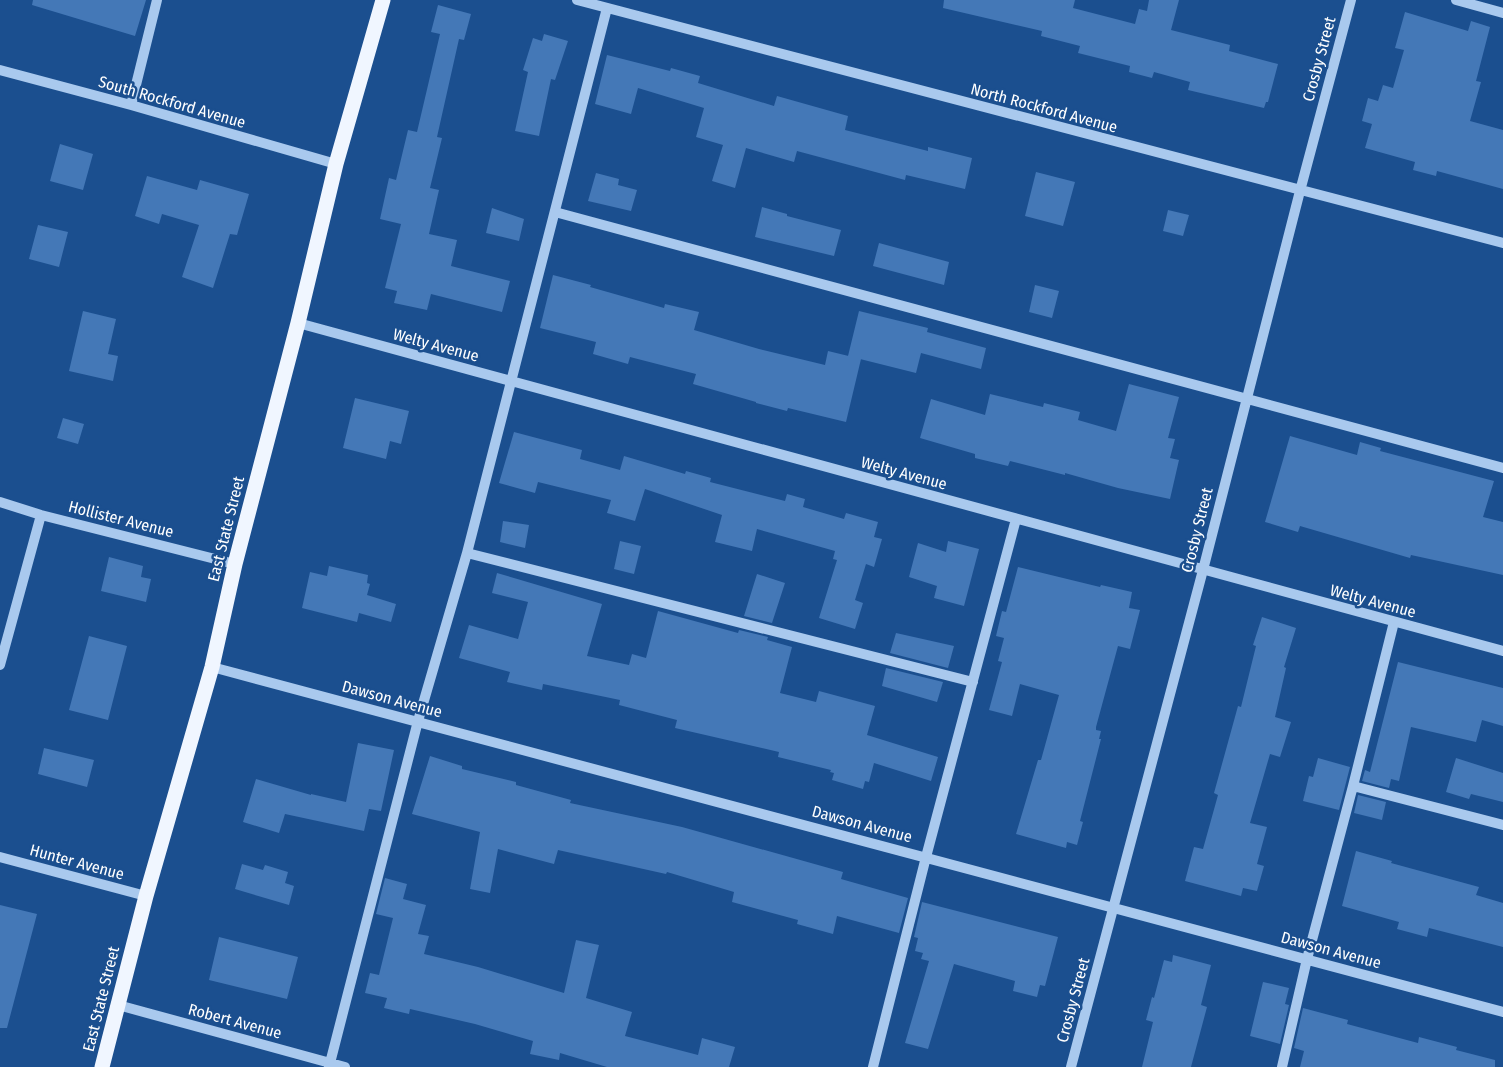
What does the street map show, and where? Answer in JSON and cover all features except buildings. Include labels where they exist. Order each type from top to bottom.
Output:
[{"type":"main road","name":"East State Street","points":[[102,1067],[146,896],[212,667],[235,564],[298,323],[336,164],[383,0]]},
{"type":"street","points":[[131,105],[157,0]]},
{"type":"street","name":"North Rockford Avenue","points":[[577,0],[1503,243]]},
{"type":"street","name":"Crosby Street","points":[[1071,1067],[1203,570],[1299,191],[1351,0]]},
{"type":"street","points":[[1456,0],[1503,13]]},
{"type":"street","points":[[329,1065],[418,721],[467,553],[608,8]]},
{"type":"street","name":"South Rockford Avenue","points":[[0,70],[336,164]]},
{"type":"street","points":[[555,212],[1503,468]]},
{"type":"street","name":"Welty Avenue","points":[[298,323],[1503,651]]},
{"type":"street","name":"Hollister Avenue","points":[[0,502],[235,564]]},
{"type":"street","points":[[0,665],[41,514]]},
{"type":"street","points":[[873,1067],[1016,519]]},
{"type":"street","points":[[467,553],[973,682]]},
{"type":"street","points":[[1282,1067],[1307,959],[1394,622]]},
{"type":"street","name":"Dawson Avenue","points":[[212,667],[1503,1012]]},
{"type":"street","points":[[1353,786],[1503,825]]},
{"type":"street","name":"Hunter Avenue","points":[[0,857],[146,896]]},
{"type":"street","name":"Robert Avenue","points":[[118,1005],[329,1065],[345,1067]]}]
